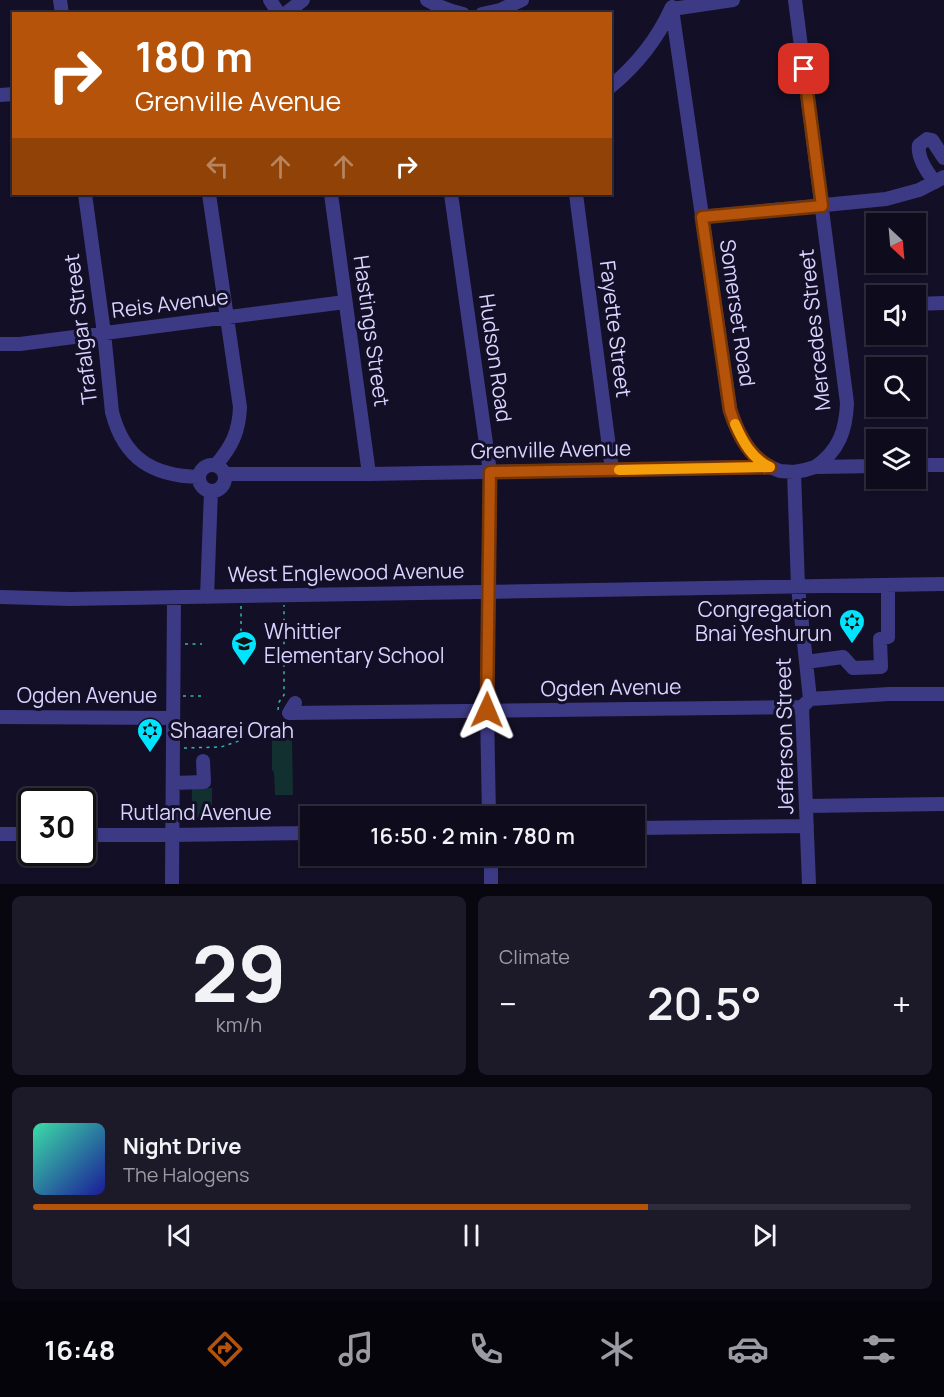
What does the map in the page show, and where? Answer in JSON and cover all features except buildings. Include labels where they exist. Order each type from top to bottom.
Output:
[{"type":"street","points":[[288,12],[303,0]]},
{"type":"street","points":[[427,0],[454,12]]},
{"type":"street","points":[[489,12],[500,10],[522,0]]},
{"type":"street","points":[[612,85],[638,62],[651,44],[673,4],[733,0]]},
{"type":"street","name":"Mercedes Street","points":[[795,0],[848,403],[847,417],[837,446],[831,454],[815,466]]},
{"type":"street","name":"Somerset Road","points":[[673,4],[730,410],[741,438],[750,451],[757,459],[770,467]]},
{"type":"street","points":[[939,179],[929,174],[918,151],[919,145],[927,139],[932,141],[944,158]]},
{"type":"street","points":[[702,217],[886,199],[919,190],[939,179]]},
{"type":"street","name":"Trafalgar Street","points":[[86,195],[115,424],[128,448],[148,465],[171,475],[199,477]]},
{"type":"street","points":[[209,195],[240,407],[237,432],[221,470],[224,483],[211,491],[203,487],[199,477],[204,468],[208,465],[221,470]]},
{"type":"street","name":"Hastings Street","points":[[331,195],[369,474]]},
{"type":"street","name":"Hudson Road","points":[[451,195],[490,472],[487,710],[489,806]]},
{"type":"street","name":"Fayette Street","points":[[576,195],[612,470]]},
{"type":"street","name":"Reis Avenue","points":[[0,344],[20,344],[345,302]]},
{"type":"street","points":[[926,304],[944,303]]},
{"type":"street","points":[[926,465],[944,465]]},
{"type":"street","name":"Grenville Avenue","points":[[221,470],[369,474],[770,467],[780,471],[794,472],[815,466],[866,466]]},
{"type":"street","name":"Jefferson Street","points":[[794,472],[798,587],[806,662],[806,806],[809,884]]},
{"type":"street","points":[[207,597],[211,491]]},
{"type":"street","name":"West Englewood Avenue","points":[[0,597],[70,599],[944,584]]},
{"type":"street","points":[[806,662],[843,657],[853,668],[881,667],[880,639],[888,637],[888,586]]},
{"type":"street","points":[[172,884],[174,597]]},
{"type":"street","name":"Ogden Avenue","points":[[295,704],[289,713],[806,703],[889,694],[944,694]]},
{"type":"street","name":"Ogden Avenue","points":[[0,717],[173,718]]},
{"type":"street","points":[[173,783],[204,782],[203,761]]},
{"type":"street","points":[[806,806],[944,804]]},
{"type":"street","points":[[645,828],[807,826]]},
{"type":"street","name":"Rutland Avenue","points":[[96,835],[300,833]]},
{"type":"street","points":[[0,834],[18,834]]},
{"type":"street","points":[[490,866],[491,884]]},
{"type":"path","points":[[240,596],[241,633]]},
{"type":"path","points":[[279,714],[279,702],[284,695],[283,596]]},
{"type":"path","points":[[174,644],[202,644]]},
{"type":"path","points":[[173,696],[203,696]]},
{"type":"path","points":[[173,748],[221,747],[239,741]]},
{"type":"green space","points":[[272,739],[292,739],[293,795],[275,795]]},
{"type":"green space","points":[[192,788],[212,788],[212,818],[191,818]]},
{"type":"slow traffic","points":[[619,470],[770,467],[757,459],[750,451],[735,424]]},
{"type":"place","name":"Congregation Bnai Yeshurun","points":[[852,645]]},
{"type":"place","name":"Whittier Elementary School","points":[[244,667]]},
{"type":"place","name":"Shaarei Orah","points":[[150,754]]},
{"type":"route","points":[[487,710],[490,472],[770,467],[757,459],[750,451],[741,438],[730,410],[702,217],[822,206],[804,69]]}]
